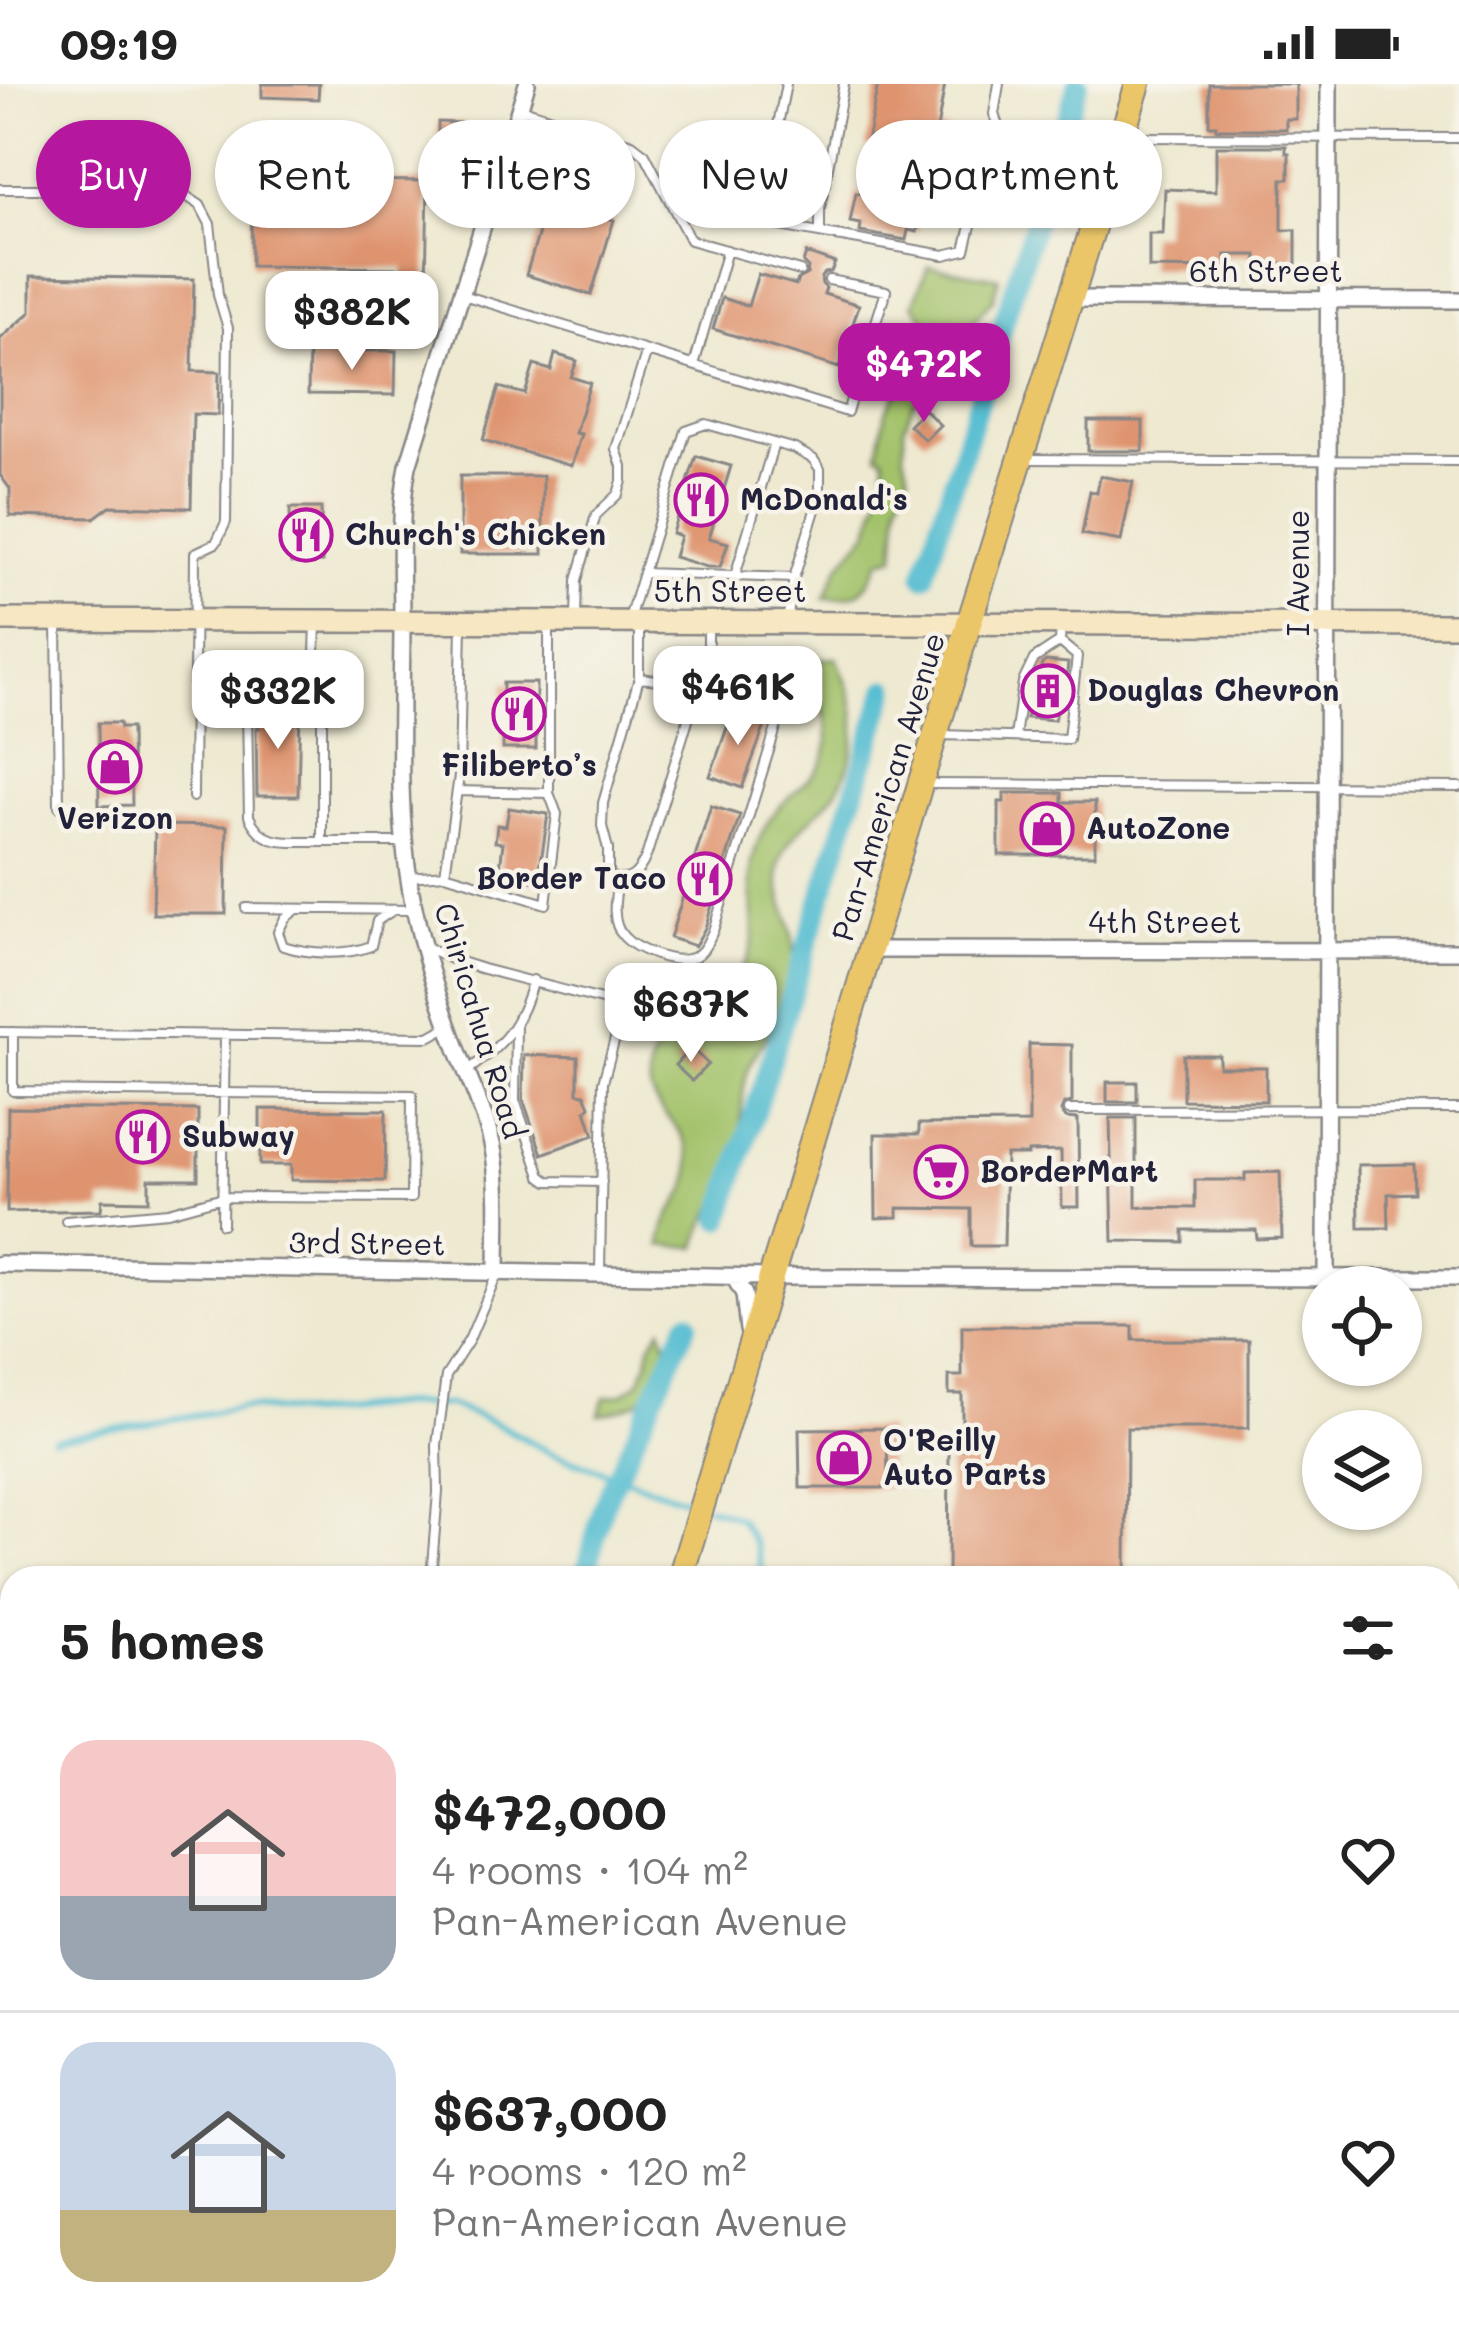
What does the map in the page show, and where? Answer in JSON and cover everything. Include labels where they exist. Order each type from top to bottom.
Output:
[{"type":"main road","name":"Pan-American Avenue","points":[[1127,120],[1138,84]]},
{"type":"main road","name":"Pan-American Avenue","points":[[684,1566],[969,623],[1094,228]]},
{"type":"street","name":"Chiricahua Road","points":[[497,1273],[494,1153],[423,946],[404,842],[399,759],[403,493],[527,84]]},
{"type":"street","name":"I Avenue","points":[[1326,1266],[1328,84]]},
{"type":"street","name":"6th Street","points":[[1072,299],[1459,300]]},
{"type":"street","name":"5th Street","points":[[0,620],[969,623],[1060,632],[1459,625]]},
{"type":"street","name":"4th Street","points":[[872,950],[1459,951]]},
{"type":"street","name":"3rd Street","points":[[0,1264],[734,1277],[1302,1278]]},
{"type":"street","points":[[734,1277],[744,1294],[748,1316],[748,1356]]},
{"type":"street","name":"3rd Street","points":[[1422,1278],[1459,1278]]},
{"type":"lane","points":[[786,84],[764,208],[774,225],[944,255],[965,250],[1000,132],[994,115],[999,84]]},
{"type":"lane","points":[[820,233],[820,209],[844,84]]},
{"type":"lane","points":[[520,108],[632,144],[645,154],[690,240],[800,271]]},
{"type":"lane","points":[[1162,137],[1459,138]]},
{"type":"lane","points":[[0,189],[156,188],[180,192],[200,206],[210,224],[218,295],[228,328],[226,522],[216,543],[195,553],[193,797]]},
{"type":"lane","points":[[694,365],[728,250]]},
{"type":"lane","points":[[461,294],[847,412],[886,291],[829,280]]},
{"type":"lane","points":[[575,622],[577,580],[596,514],[618,494],[622,482],[616,449],[647,351]]},
{"type":"lane","points":[[708,622],[704,670],[647,854],[629,880],[618,880],[608,875],[603,802],[639,678],[633,622],[643,573],[686,430],[706,424],[795,449],[820,469],[820,494],[794,578],[787,622]]},
{"type":"lane","points":[[735,576],[774,443]]},
{"type":"lane","points":[[1022,459],[1459,460]]},
{"type":"lane","points":[[643,573],[794,578]]},
{"type":"lane","points":[[57,620],[58,807]]},
{"type":"lane","points":[[316,621],[314,686],[322,695],[322,842]]},
{"type":"lane","points":[[445,874],[457,791],[462,622]]},
{"type":"lane","points":[[409,877],[445,874],[547,904],[557,814],[549,793],[550,622]]},
{"type":"lane","points":[[936,735],[1068,740],[1076,656],[1060,632],[1034,659],[1023,682],[1015,737]]},
{"type":"lane","points":[[618,880],[616,924],[624,938],[666,957],[688,959],[703,951],[777,725],[777,705],[763,691],[704,670],[672,682],[639,678]]},
{"type":"lane","points":[[314,686],[262,692],[252,698],[247,713],[249,816],[255,832],[272,841],[404,842]]},
{"type":"lane","points":[[921,784],[1459,787]]},
{"type":"lane","points":[[457,791],[549,793]]},
{"type":"lane","points":[[246,908],[414,910]]},
{"type":"lane","points":[[297,909],[278,932],[283,946],[299,951],[358,951],[371,946],[377,921],[393,910]]},
{"type":"lane","points":[[423,946],[451,959],[624,1006],[603,1082],[600,1274]]},
{"type":"lane","points":[[466,1072],[502,1044],[516,1025],[533,980]]},
{"type":"lane","points":[[516,1025],[515,1100],[541,1176],[548,1181],[602,1182]]},
{"type":"lane","points":[[0,1032],[429,1037],[448,1026]]},
{"type":"lane","points":[[13,1032],[13,1091],[412,1095],[411,1198],[223,1197],[168,1212],[66,1221]]},
{"type":"lane","points":[[222,1224],[225,1034]]},
{"type":"lane","points":[[1070,1110],[1459,1109]]},
{"type":"lane","points":[[432,1566],[437,1445],[446,1376],[469,1340],[497,1273]]},
{"type":"green space","points":[[928,266],[999,278],[993,299],[953,344],[942,381],[913,404],[904,428],[909,476],[899,501],[895,556],[880,560],[860,591],[825,598],[839,566],[869,530],[886,476],[884,456],[878,454],[886,411],[904,379],[909,383],[928,353],[928,326],[913,305]]},
{"type":"green space","points":[[837,658],[853,707],[852,752],[834,794],[793,838],[780,863],[780,891],[794,946],[787,992],[747,1073],[734,1167],[697,1247],[661,1245],[668,1219],[688,1186],[690,1161],[680,1132],[651,1090],[653,1055],[668,1027],[726,986],[747,960],[754,930],[751,868],[757,846],[773,815],[813,775],[827,748],[827,725],[810,660]]},
{"type":"green space","points":[[662,1328],[666,1362],[654,1388],[631,1405],[599,1414],[605,1397],[622,1394],[638,1383],[650,1345]]},
{"type":"building","points":[[262,84],[319,84],[318,99],[262,97]]},
{"type":"building","points":[[878,84],[945,84],[939,120],[871,120]]},
{"type":"building","points":[[1209,84],[1296,84],[1296,119],[1286,119],[1286,129],[1216,129],[1209,125]]},
{"type":"building","points":[[1216,146],[1286,146],[1289,179],[1282,179],[1282,230],[1296,230],[1296,264],[1257,264],[1257,255],[1226,255],[1226,269],[1149,268],[1149,234],[1163,234],[1165,189],[1216,191]]},
{"type":"building","points":[[394,181],[418,181],[418,228],[427,228],[426,287],[403,287],[403,268],[251,266],[251,228],[394,228]]},
{"type":"building","points":[[856,193],[856,223],[850,222]]},
{"type":"building","points":[[540,228],[612,228],[591,295],[526,275]]},
{"type":"building","points":[[860,228],[918,228],[917,232],[908,230],[906,240],[860,232]]},
{"type":"building","points":[[806,253],[835,263],[821,277],[824,294],[859,305],[839,368],[713,329],[722,298],[748,306],[758,274],[796,285],[807,274]]},
{"type":"building","points":[[31,276],[194,279],[192,371],[219,372],[218,415],[193,414],[191,508],[110,506],[94,518],[10,516],[10,489],[0,475],[0,339],[31,312]]},
{"type":"building","points":[[309,350],[396,351],[395,395],[308,394]]},
{"type":"building","points":[[555,354],[577,361],[571,377],[590,383],[571,466],[483,440],[499,387],[525,394],[534,365],[551,370]]},
{"type":"building","points":[[924,409],[940,425],[925,440],[909,425]]},
{"type":"building","points":[[1088,421],[1143,421],[1143,451],[1088,451]]},
{"type":"building","name":"McDonald's","points":[[696,456],[731,466],[709,538],[728,543],[720,567],[674,557],[680,536],[672,533]]},
{"type":"building","points":[[460,476],[543,476],[543,554],[460,554]]},
{"type":"building","points":[[1100,476],[1133,482],[1121,541],[1082,534],[1090,491],[1097,493]]},
{"type":"building","name":"Church's Chicken","points":[[290,508],[321,508],[322,562],[291,563]]},
{"type":"building","name":"Douglas Chevron","points":[[1068,663],[1054,720],[1026,718],[1042,664]]},
{"type":"building","points":[[503,683],[536,683],[536,749],[503,749]]},
{"type":"building","points":[[260,708],[300,708],[298,796],[257,796]]},
{"type":"building","points":[[734,708],[767,720],[742,788],[710,776]]},
{"type":"building","name":"Verizon","points":[[98,723],[131,728],[132,805],[99,806]]},
{"type":"building","name":"AutoZone","points":[[1004,793],[1062,793],[1062,802],[1095,802],[1095,855],[999,855],[999,802],[1004,802]]},
{"type":"building","points":[[711,806],[740,815],[705,928],[695,946],[670,938]]},
{"type":"building","points":[[509,808],[548,814],[538,882],[499,876],[503,843],[495,842],[497,825],[506,826]]},
{"type":"building","points":[[155,825],[227,826],[226,914],[153,914]]},
{"type":"building","points":[[1029,1044],[1072,1045],[1072,1102],[1061,1111],[1066,1118],[1078,1119],[1079,1207],[1062,1207],[1061,1151],[1028,1152],[1006,1155],[1004,1246],[971,1246],[971,1209],[898,1208],[898,1217],[876,1218],[875,1134],[919,1134],[919,1124],[1029,1123]]},
{"type":"building","points":[[691,1048],[708,1064],[692,1081],[675,1065]]},
{"type":"building","points":[[524,1055],[578,1057],[578,1093],[585,1094],[590,1106],[586,1110],[594,1135],[542,1154],[523,1099]]},
{"type":"building","points":[[1183,1055],[1219,1055],[1219,1067],[1266,1067],[1266,1101],[1183,1100]]},
{"type":"building","points":[[1107,1082],[1137,1082],[1137,1102],[1107,1102]]},
{"type":"building","points":[[8,1108],[198,1110],[198,1179],[149,1179],[149,1201],[102,1200],[101,1210],[7,1212]]},
{"type":"building","points":[[260,1109],[386,1110],[385,1181],[291,1180],[291,1165],[260,1165]]},
{"type":"building","points":[[1110,1118],[1136,1118],[1136,1207],[1195,1208],[1195,1180],[1245,1180],[1245,1173],[1280,1172],[1282,1238],[1257,1239],[1256,1230],[1183,1230],[1183,1242],[1113,1241]]},
{"type":"building","points":[[1414,1164],[1415,1193],[1388,1194],[1389,1228],[1359,1228],[1358,1165]]},
{"type":"building","points":[[962,1326],[1133,1326],[1133,1340],[1249,1340],[1249,1428],[1127,1428],[1126,1566],[948,1566],[949,1449],[962,1449],[962,1394],[949,1394],[949,1376],[962,1376]]},
{"type":"building","name":"O'Reilly Auto Parts","points":[[887,1428],[888,1488],[800,1488],[799,1429]]},
{"type":"waterway","points":[[924,576],[1078,84]]},
{"type":"waterway","points":[[721,1219],[887,689]]},
{"type":"waterway","points":[[588,1566],[603,1506],[688,1322]]},
{"type":"waterway","points":[[53,1439],[244,1407],[309,1414],[403,1404],[449,1405],[551,1453],[696,1503]]},
{"type":"waterway","points":[[708,1507],[739,1518],[756,1546],[760,1566]]},
{"type":"place","name":"McDonald's","points":[[701,500]]},
{"type":"place","name":"Church's Chicken","points":[[306,535]]},
{"type":"place","name":"Douglas Chevron","points":[[1048,691]]},
{"type":"place","name":"Filiberto’s","points":[[519,714]]},
{"type":"place","name":"Verizon","points":[[115,767]]},
{"type":"place","name":"AutoZone","points":[[1047,829]]},
{"type":"place","name":"Border Taco","points":[[705,879]]},
{"type":"place","name":"Subway","points":[[143,1137]]},
{"type":"place","name":"BorderMart","points":[[941,1172]]},
{"type":"place","name":"O'Reilly Auto Parts","points":[[844,1458]]}]
